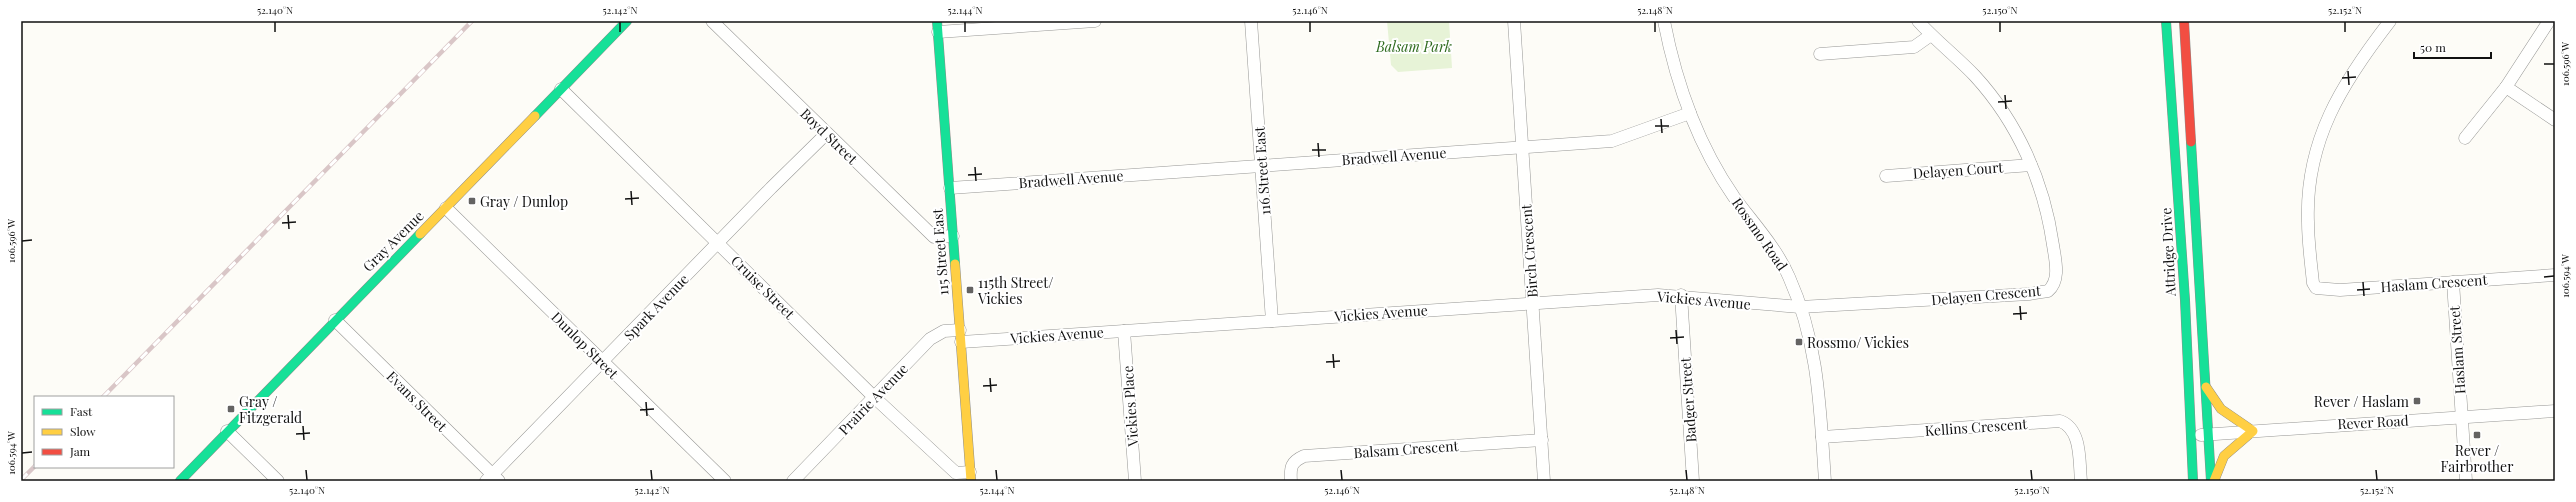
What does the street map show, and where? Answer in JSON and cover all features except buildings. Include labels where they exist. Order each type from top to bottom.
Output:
[{"type":"street","name":"Gray Avenue","points":[[180,481],[627,21]]},
{"type":"street","name":"Boyd Street","points":[[712,21],[826,134],[934,237],[953,236]]},
{"type":"street","points":[[938,27],[1095,21]]},
{"type":"street","name":"116 Street East","points":[[1251,21],[1272,321]]},
{"type":"street","name":"Birch Crescent","points":[[1514,21],[1544,481]]},
{"type":"street","name":"Rossmo Road","points":[[1664,21],[1674,65],[1690,113],[1721,177],[1780,258],[1800,307],[1814,350],[1825,481]]},
{"type":"street","name":"Delayen Crescent","points":[[1800,307],[2029,294],[2048,290],[2055,280],[2052,244],[2043,198],[2031,165],[2018,136],[1992,97],[1958,59],[1918,21]]},
{"type":"street","name":"Attridge Drive","points":[[2166,21],[2172,95],[2192,435],[2193,481]]},
{"type":"street","points":[[2184,21],[2208,434],[2213,481]]},
{"type":"street","name":"Haslam Crescent","points":[[2390,21],[2342,88],[2325,124],[2318,147],[2310,184],[2308,221],[2313,283],[2316,288],[2321,290],[2555,275]]},
{"type":"street","points":[[2464,138],[2506,87],[2549,21]]},
{"type":"street","name":"115 Street East","points":[[938,27],[970,476]]},
{"type":"street","points":[[1820,54],[1914,47],[1931,34]]},
{"type":"street","points":[[2506,87],[2555,120]]},
{"type":"street","name":"Cruise Street","points":[[561,89],[875,398],[956,473],[970,476]]},
{"type":"street","name":"Bradwell Avenue","points":[[950,188],[1522,146],[1612,141],[1690,113]]},
{"type":"street","name":"Spark Avenue","points":[[492,479],[718,242],[826,134]]},
{"type":"street","name":"Delayen Court","points":[[1886,176],[2031,165]]},
{"type":"street","name":"Dunlop Street","points":[[446,208],[724,481]]},
{"type":"street","name":"Haslam Street","points":[[2452,282],[2466,481]]},
{"type":"street","name":"Vickies Avenue","points":[[960,336],[1124,331],[1532,302],[1680,295],[1800,307]]},
{"type":"street","name":"Badger Street","points":[[1680,295],[1693,481]]},
{"type":"street","name":"Evans Street","points":[[335,320],[492,479]]},
{"type":"street","name":"Prairie Avenue","points":[[793,481],[875,398],[930,339],[944,331],[960,336]]},
{"type":"street","name":"Vickies Place","points":[[1124,331],[1135,481]]},
{"type":"street","points":[[2206,387],[2220,409],[2253,431],[2224,456],[2213,481]]},
{"type":"street","name":"Rever Road","points":[[2192,435],[2555,411]]},
{"type":"street","name":"Kellins Crescent","points":[[1822,438],[2060,421],[2068,424],[2075,431],[2081,481]]},
{"type":"street","points":[[227,431],[278,481]]},
{"type":"street","name":"Balsam Crescent","points":[[1291,481],[1290,469],[1292,463],[1304,456],[1542,440]]},
{"type":"green space","name":"Balsam Park","points":[[1387,21],[1449,21],[1452,68],[1398,72],[1391,65]]},
{"type":"railway","points":[[104,396],[472,21]]},
{"type":"railway","points":[[21,480],[34,467]]},
{"type":"traffic: fast","points":[[535,116],[627,21]]},
{"type":"traffic: fast","points":[[937,21],[955,264]]},
{"type":"traffic: fast","points":[[2166,21],[2185,300],[2193,481]]},
{"type":"traffic: fast","points":[[2191,142],[2211,481]]},
{"type":"traffic: fast","points":[[180,481],[420,234]]},
{"type":"traffic: slow","points":[[420,234],[535,116]]},
{"type":"traffic: slow","points":[[955,264],[971,481]]},
{"type":"traffic: slow","points":[[2206,387],[2221,409],[2253,431],[2224,456],[2214,481]]},
{"type":"traffic: jam","points":[[2184,21],[2191,142]]},
{"type":"place","name":"Gray / Dunlop","points":[[472,201]]},
{"type":"place","name":"115th Street/ Vickies","points":[[970,290]]},
{"type":"place","name":"Rossmo/ Vickies","points":[[1799,342]]},
{"type":"place","name":"Rever / Haslam","points":[[2417,401]]},
{"type":"place","name":"Gray / Fitzgerald","points":[[231,409]]},
{"type":"place","name":"Rever / Fairbrother","points":[[2477,435]]}]
